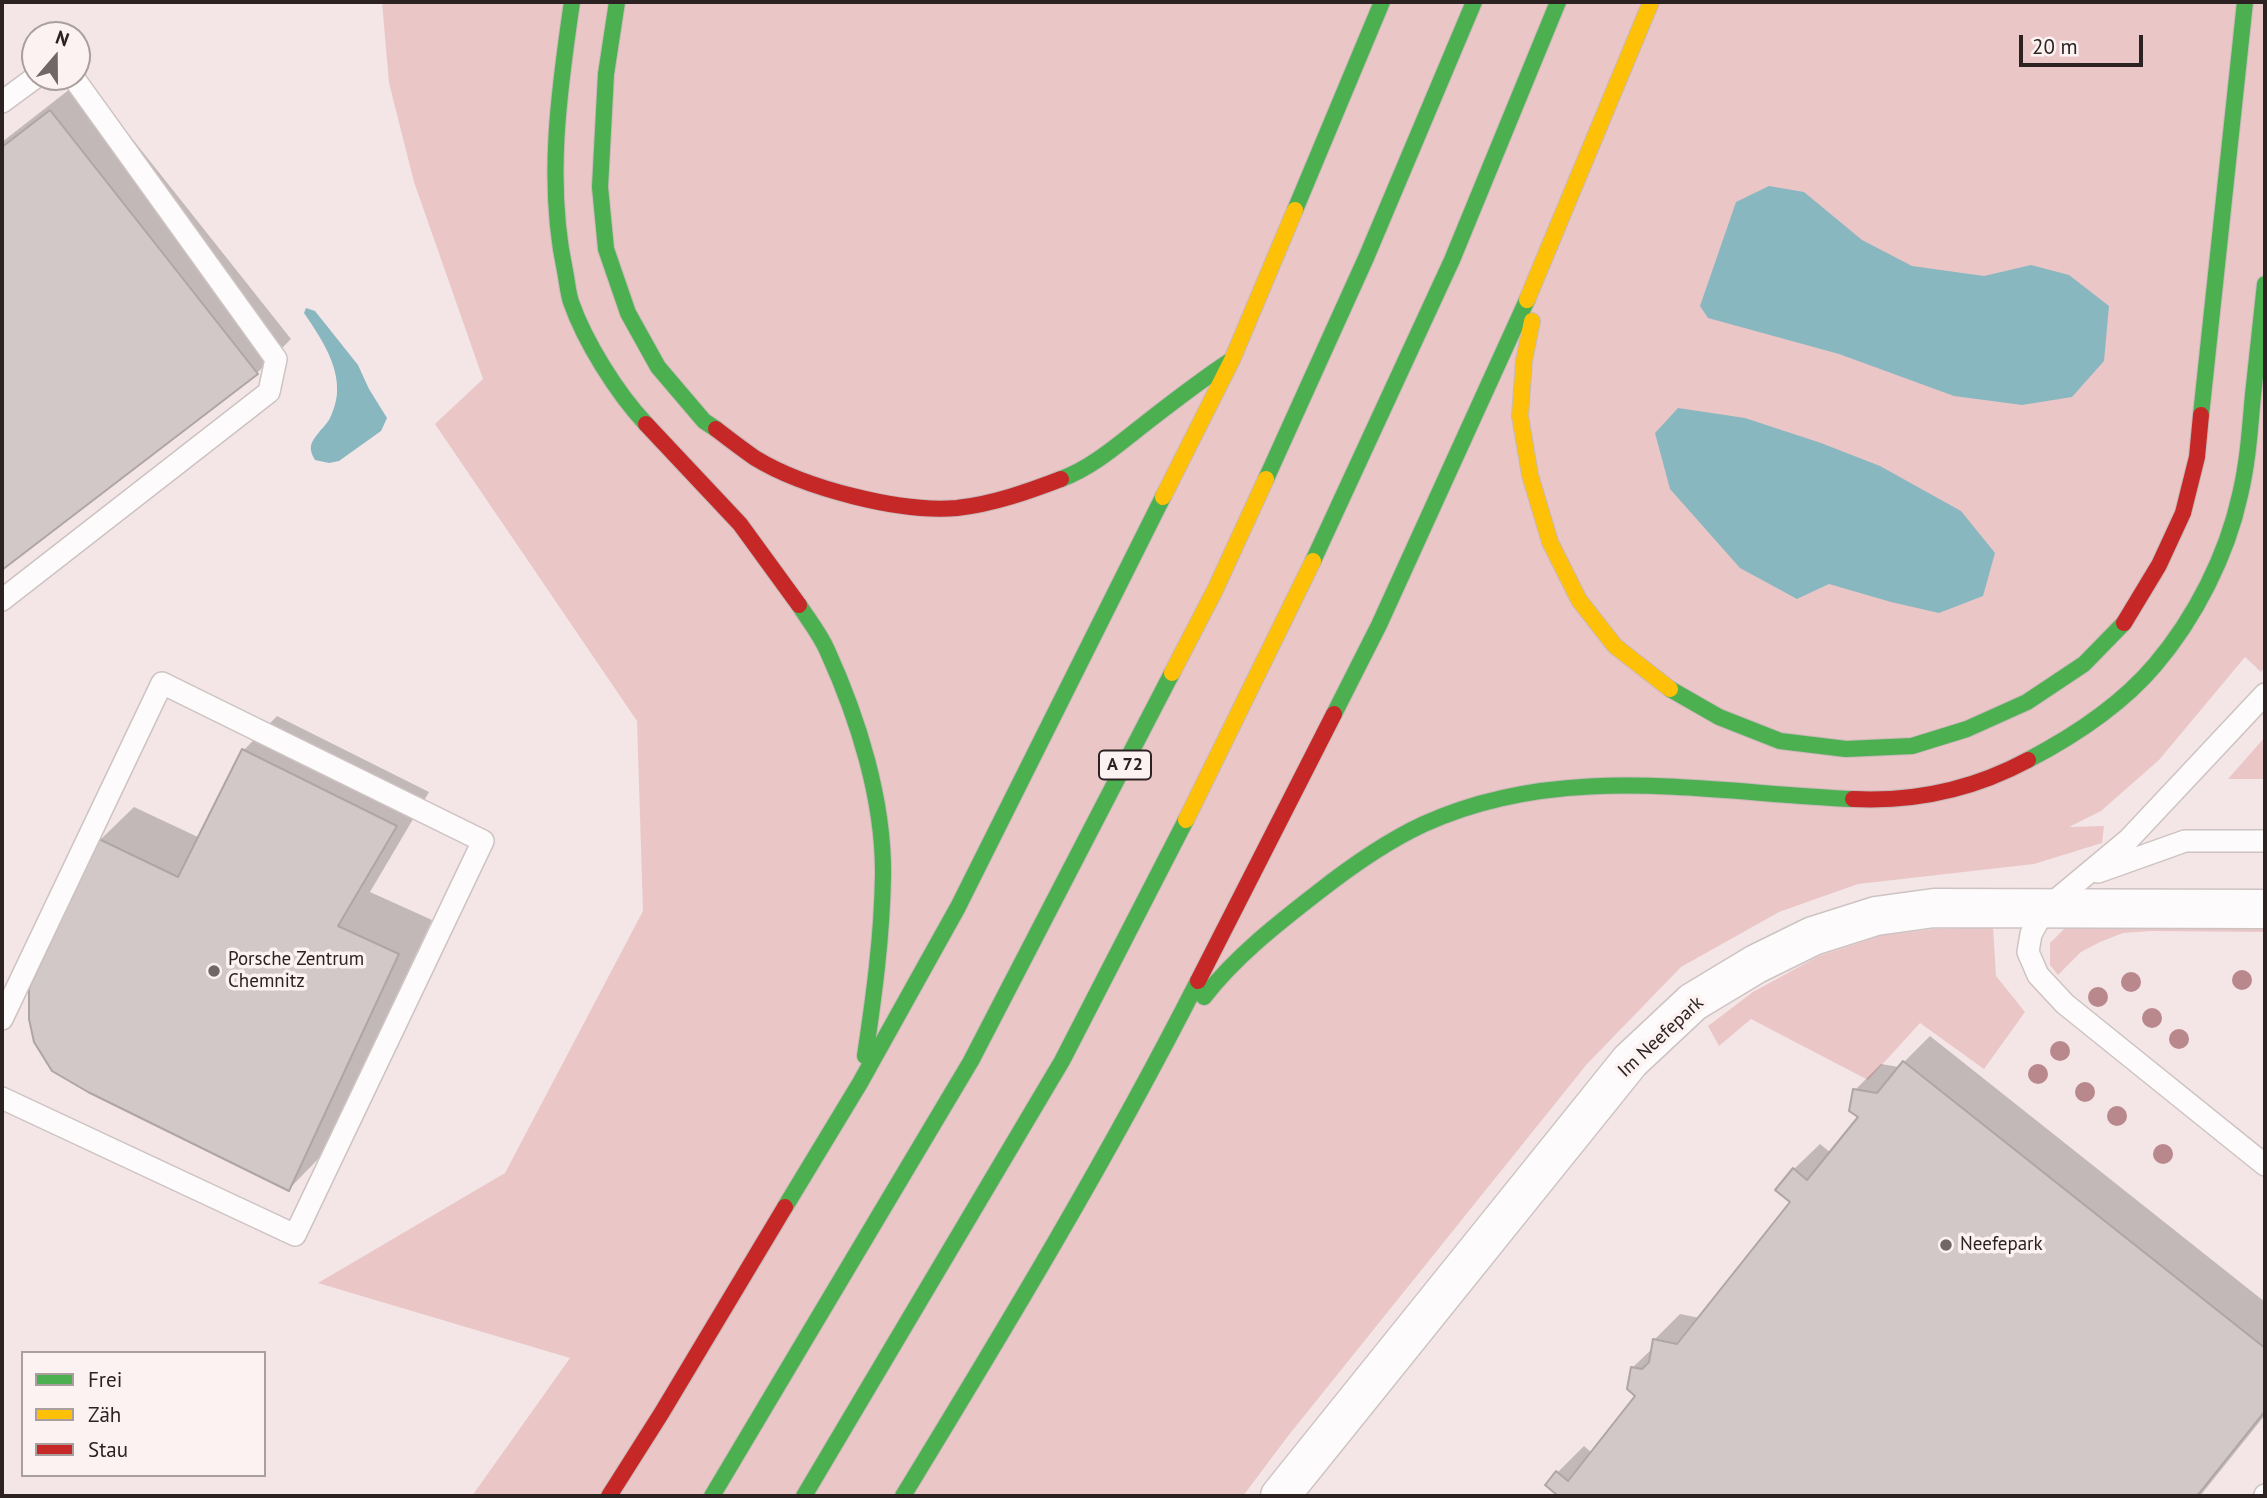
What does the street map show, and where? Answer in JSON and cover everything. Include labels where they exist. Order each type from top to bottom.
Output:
[{"type":"highway","points":[[572,2],[563,62],[555,163],[558,239],[571,302],[596,354],[630,407],[740,524],[793,594],[826,648],[858,729],[876,799],[883,873],[879,963],[860,1083]]},
{"type":"highway","points":[[617,2],[606,74],[600,187],[606,249],[628,313],[658,367],[704,421],[757,459],[814,485],[888,505],[956,508],[1017,496],[1070,476],[1113,449],[1196,383],[1232,360]]},
{"type":"highway","points":[[609,1496],[860,1083],[958,907],[1232,360],[1382,2]]},
{"type":"highway","name":"A 72","points":[[712,1496],[971,1060],[1209,602],[1366,258],[1474,2]]},
{"type":"highway","points":[[804,1496],[1062,1060],[1188,816],[1295,600],[1452,260],[1558,2]]},
{"type":"highway","points":[[903,1496],[1045,1262],[1152,1071],[1379,625],[1543,264],[1651,2]]},
{"type":"highway","points":[[1543,264],[1524,361],[1520,416],[1530,475],[1550,542],[1579,600],[1615,646],[1667,688],[1719,717],[1780,741],[1846,749],[1912,746],[1967,729],[2027,702],[2084,664],[2128,618],[2159,565],[2182,513],[2197,457],[2245,2]]},
{"type":"highway","points":[[1152,1071],[1212,986],[1313,895],[1423,825],[1480,803],[1548,790],[1617,785],[1711,786],[1830,799],[1897,799],[1956,789],[2011,770],[2063,742],[2111,706],[2158,663],[2189,619],[2212,575],[2234,519],[2246,461],[2265,284]]},
{"type":"street","name":"Im Neefepark","points":[[1280,1496],[1630,1060],[1693,1002],[1756,964],[1813,936],[1876,916],[1934,908],[2265,909]]},
{"type":"lane","points":[[2,102],[21,88]]},
{"type":"lane","points":[[2,600],[269,392],[276,359],[83,91]]},
{"type":"lane","points":[[2,1019],[162,683],[483,841],[295,1235],[2,1098]]},
{"type":"lane","points":[[2265,694],[2129,839],[2045,909],[2031,934],[2028,952],[2038,975],[2065,1004],[2265,1165]]},
{"type":"lane","points":[[2086,877],[2185,841],[2265,841]]},
{"type":"shaded area","points":[[382,2],[2265,2],[2265,666],[2261,672],[2245,657],[2159,760],[2101,811],[2069,827],[2104,826],[2102,843],[2034,864],[1858,884],[1779,912],[1681,967],[1587,1064],[1288,1436],[1243,1496],[472,1496],[570,1358],[318,1283],[505,1173],[643,911],[637,721],[435,424],[483,379],[414,182],[389,83]]},
{"type":"shaded area","points":[[2265,737],[2265,779],[2228,779]]},
{"type":"shaded area","points":[[2265,925],[2265,932],[2123,933],[2081,952],[2058,975],[2050,965],[2050,943],[2065,928]]},
{"type":"shaded area","points":[[1993,927],[1996,976],[2025,1012],[1984,1069],[1920,1023],[1868,1080],[1751,1019],[1719,1046],[1708,1026],[1753,992],[1819,956],[1883,935],[1934,929]]},
{"type":"water","points":[[1769,186],[1804,192],[1862,240],[1912,266],[1984,276],[2031,265],[2069,275],[2109,306],[2104,361],[2072,397],[2022,405],[1954,396],[1839,354],[1708,318],[1700,306],[1736,202]]},
{"type":"water","points":[[306,308],[315,311],[358,365],[387,418],[381,431],[339,461],[329,463],[315,460],[311,446],[332,413],[336,402],[337,381],[327,350],[304,313]]},
{"type":"water","points":[[1678,408],[1745,418],[1821,443],[1880,466],[1961,511],[1995,553],[1983,596],[1939,613],[1829,584],[1797,599],[1740,568],[1670,489],[1655,433]]},
{"type":"building","points":[[50,110],[258,374],[2,570],[2,147]]},
{"type":"building","name":"Porsche Zentrum Chemnitz","points":[[242,749],[397,826],[338,926],[399,954],[289,1191],[88,1092],[52,1071],[34,1042],[29,1019],[29,988],[99,839],[178,877]]},
{"type":"building","name":"Neefepark","points":[[1903,1061],[2265,1348],[2265,1411],[2197,1496],[1556,1496],[1545,1485],[1556,1471],[1568,1481],[1635,1396],[1627,1389],[1631,1367],[1642,1369],[1649,1362],[1653,1339],[1677,1344],[1790,1202],[1775,1190],[1793,1168],[1807,1180],[1858,1117],[1849,1111],[1853,1089],[1877,1093]]},
{"type":"traffic: fast","points":[[572,2],[559,103],[555,170],[559,238],[568,291],[593,350],[624,397],[646,424]]},
{"type":"traffic: fast","points":[[617,2],[606,74],[600,187],[606,249],[628,313],[658,367],[704,421],[716,429]]},
{"type":"traffic: fast","points":[[1295,210],[1382,2]]},
{"type":"traffic: fast","points":[[1266,479],[1366,258],[1474,2]]},
{"type":"traffic: fast","points":[[1313,561],[1452,260],[1558,2]]},
{"type":"traffic: fast","points":[[2201,415],[2245,2]]},
{"type":"traffic: fast","points":[[2028,760],[2096,718],[2142,679],[2170,647],[2208,585],[2227,540],[2243,483],[2265,284]]},
{"type":"traffic: fast","points":[[1334,714],[1379,625],[1527,300]]},
{"type":"traffic: fast","points":[[1061,479],[1106,454],[1230,361]]},
{"type":"traffic: fast","points":[[785,1207],[860,1083],[958,907],[1163,497]]},
{"type":"traffic: fast","points":[[799,605],[824,644],[849,703],[867,760],[879,818],[883,876],[881,921],[865,1056]]},
{"type":"traffic: fast","points":[[1670,689],[1719,717],[1780,741],[1846,749],[1912,746],[1967,729],[2027,702],[2084,664],[2124,623]]},
{"type":"traffic: fast","points":[[712,1496],[971,1061],[1172,673]]},
{"type":"traffic: fast","points":[[1204,997],[1229,968],[1257,942],[1355,864],[1424,824],[1476,805],[1529,793],[1582,787],[1636,786],[1853,799]]},
{"type":"traffic: fast","points":[[804,1496],[1062,1061],[1186,820]]},
{"type":"traffic: fast","points":[[903,1496],[1092,1177],[1198,981]]},
{"type":"traffic: slow","points":[[1527,300],[1651,2]]},
{"type":"traffic: slow","points":[[1163,497],[1232,360],[1295,210]]},
{"type":"traffic: slow","points":[[1532,321],[1524,361],[1520,416],[1530,475],[1550,542],[1579,600],[1615,646],[1670,689]]},
{"type":"traffic: slow","points":[[1172,673],[1215,590],[1266,479]]},
{"type":"traffic: slow","points":[[1186,820],[1313,561]]},
{"type":"traffic: jam","points":[[2124,623],[2159,565],[2183,513],[2197,457],[2201,415]]},
{"type":"traffic: jam","points":[[646,424],[740,524],[799,605]]},
{"type":"traffic: jam","points":[[716,429],[755,458],[799,479],[853,496],[908,507],[934,509],[984,504],[1061,479]]},
{"type":"traffic: jam","points":[[1198,981],[1334,714]]},
{"type":"traffic: jam","points":[[1853,799],[1898,798],[1943,792],[1986,779],[2028,760]]},
{"type":"traffic: jam","points":[[609,1496],[785,1207]]},
{"type":"place","name":"Porsche Zentrum Chemnitz","points":[[214,971]]},
{"type":"place","name":"Neefepark","points":[[1946,1245]]}]
